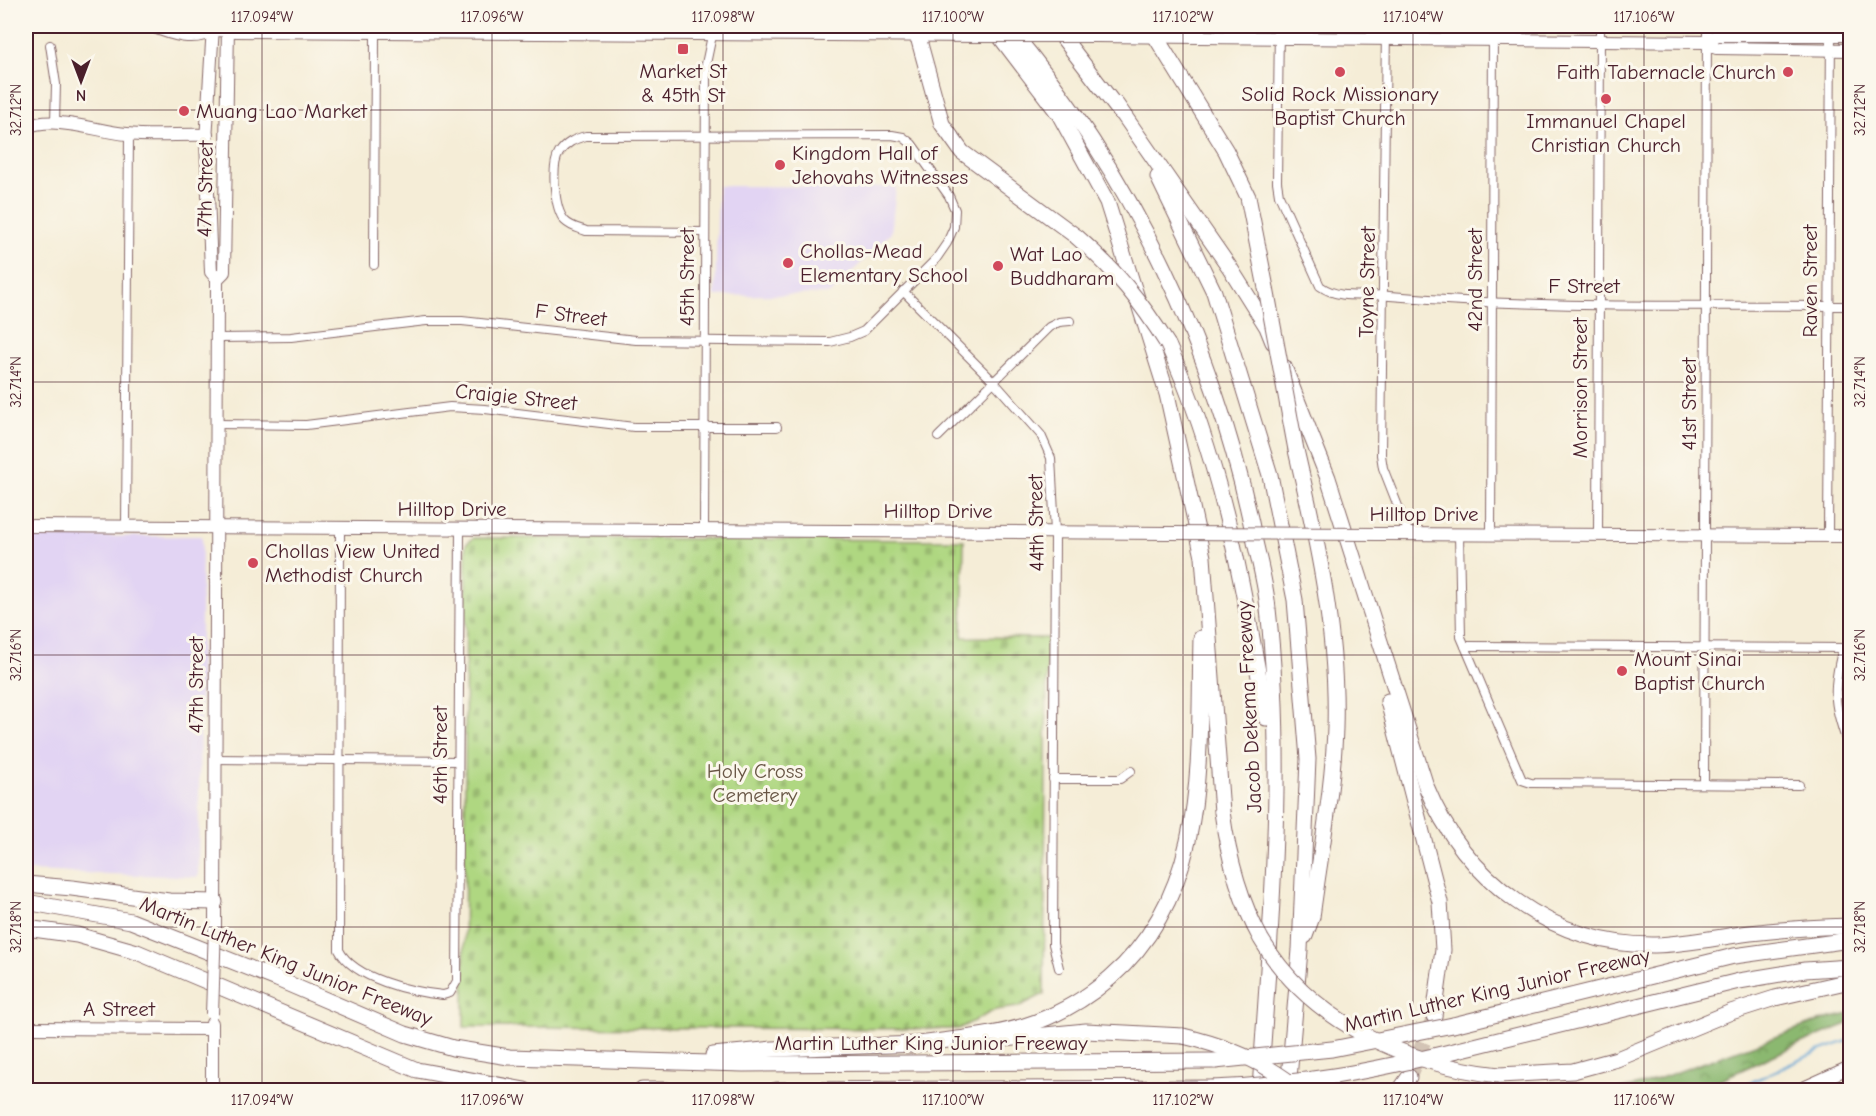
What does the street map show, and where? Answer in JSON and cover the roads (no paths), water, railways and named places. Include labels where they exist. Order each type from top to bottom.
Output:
[{"type":"highway","points":[[993,26],[1059,114],[1107,202],[1167,394],[1201,544],[1222,812],[1234,867],[1254,924],[1274,957],[1301,988],[1354,1028],[1394,1049],[1433,1064],[1499,1075],[1529,1076],[1573,1071],[1617,1059],[1731,1012],[1775,998],[1851,981]]},
{"type":"highway","name":"Jacob Dekema Freeway","points":[[1007,26],[1053,81],[1101,152],[1163,267],[1212,379],[1242,476],[1268,607],[1277,784],[1260,1090]]},
{"type":"highway","points":[[1054,26],[1116,104],[1230,268],[1267,327],[1321,458],[1431,800],[1467,857],[1486,878],[1539,916],[1573,931],[1627,943],[1679,943],[1779,930],[1851,926]]},
{"type":"highway","points":[[917,30],[931,92],[942,124],[962,152],[1077,237],[1115,270],[1145,308],[1168,345],[1186,384],[1215,479],[1248,606],[1277,784]]},
{"type":"highway","points":[[1153,31],[1226,151],[1248,197],[1325,592],[1333,652],[1335,703],[1332,770],[1312,917],[1300,950]]},
{"type":"highway","points":[[1116,104],[1156,174],[1214,292],[1270,475],[1295,600],[1306,729],[1307,820],[1300,950],[1288,1090]]},
{"type":"highway","points":[[1355,567],[1440,902],[1443,950],[1434,1016]]},
{"type":"highway","points":[[910,1045],[1002,1031],[1058,1013],[1092,992],[1120,969],[1154,928],[1180,874],[1190,837],[1199,749],[1201,627],[1206,591]]},
{"type":"highway","points":[[26,884],[169,901],[215,902]]},
{"type":"highway","name":"Martin Luther King Junior Freeway","points":[[26,902],[131,921],[277,979],[405,1034],[453,1048],[543,1060],[669,1060],[743,1064],[1215,1061],[1332,1048],[1453,1025],[1734,956],[1851,940]]},
{"type":"highway","points":[[26,928],[77,935],[137,952],[417,1070],[525,1090]]},
{"type":"highway","points":[[26,939],[77,935]]},
{"type":"highway","points":[[776,1090],[1212,1088],[1272,1085],[1334,1078],[1739,981],[1805,970],[1851,967]]},
{"type":"highway","points":[[669,1060],[773,1049],[910,1045],[1086,1031],[1182,1036],[1217,1045],[1252,1059],[1300,1090]]},
{"type":"highway","points":[[1400,1090],[1409,1077]]},
{"type":"highway","points":[[642,1090],[667,1090]]},
{"type":"main road","points":[[152,26],[190,36],[204,36],[213,28]]},
{"type":"main road","points":[[200,26],[375,31],[917,30],[956,35],[1096,36],[1153,31],[1279,31],[1386,39],[1707,42],[1716,48],[1851,50]]},
{"type":"main road","name":"47th Street","points":[[212,1090],[215,926],[217,279],[211,272],[207,135],[213,28]]},
{"type":"main road","name":"47th Street","points":[[217,279],[224,272],[228,28]]},
{"type":"main road","points":[[1707,42],[1717,35],[1831,30],[1851,35]]},
{"type":"main road","points":[[26,127],[36,123],[55,123],[129,134],[207,135]]},
{"type":"main road","name":"Hilltop Drive","points":[[26,526],[1851,536]]},
{"type":"main road","name":"A Street","points":[[26,1028],[212,1029]]},
{"type":"main road","points":[[1799,1090],[1851,1067]]},
{"type":"street","name":"Toyne Street","points":[[1386,26],[1385,295],[1381,455],[1383,468],[1409,534]]},
{"type":"street","name":"42nd Street","points":[[1491,534],[1493,26]]},
{"type":"street","name":"Morrison Street","points":[[1598,535],[1600,26]]},
{"type":"street","name":"41st Street","points":[[1704,783],[1707,26]]},
{"type":"street","name":"45th Street","points":[[704,530],[706,64],[713,30]]},
{"type":"street","name":"Raven Street","points":[[1828,536],[1831,30]]},
{"type":"street","points":[[374,264],[375,31]]},
{"type":"street","name":"F Street","points":[[1279,31],[1277,182],[1279,195],[1320,286],[1333,295],[1385,295],[1493,304],[1851,306]]},
{"type":"street","points":[[50,45],[56,84],[55,123]]},
{"type":"street","points":[[126,526],[129,134]]},
{"type":"street","points":[[705,232],[586,231],[573,227],[559,213],[556,202],[558,154],[572,140],[586,136],[705,134],[892,135],[903,137],[912,144],[949,196],[955,210],[954,226],[947,243],[936,259],[903,291]]},
{"type":"street","name":"F Street","points":[[217,338],[291,337],[426,321],[462,321],[607,338],[830,342],[864,331],[903,291]]},
{"type":"street","name":"44th Street","points":[[903,291],[994,382],[1041,435],[1051,458],[1055,532],[1053,944],[1059,968]]},
{"type":"street","points":[[938,437],[1049,327],[1059,322],[1070,321]]},
{"type":"street","name":"Craigie Street","points":[[216,424],[306,425],[432,408],[468,407],[594,423],[706,428],[777,427]]},
{"type":"street","points":[[339,760],[340,528]]},
{"type":"street","name":"46th Street","points":[[339,760],[339,950],[344,960],[394,987],[407,991],[443,995],[450,993],[457,981],[460,529]]},
{"type":"street","points":[[1459,534],[1458,619],[1465,646],[1522,780],[1531,783],[1799,785]]},
{"type":"street","points":[[1465,646],[1847,648],[1834,689],[1839,720],[1851,750]]},
{"type":"street","points":[[215,759],[458,761]]},
{"type":"street","points":[[1053,779],[1120,779],[1131,771]]},
{"type":"waterway","points":[[1734,1090],[1819,1051],[1850,1040]]},
{"type":"tunnel","points":[[1409,1077],[1433,1019]]},
{"type":"place","name":"Market St & 45th St","points":[[683,49]]},
{"type":"place","name":"Solid Rock Missionary Baptist Church","points":[[1340,72]]},
{"type":"place","name":"Faith Tabernacle Church","points":[[1788,72]]},
{"type":"place","name":"Immanuel Chapel Christian Church","points":[[1606,99]]},
{"type":"place","name":"Muang Lao Market","points":[[184,111]]},
{"type":"place","name":"Kingdom Hall of Jehovahs Witnesses","points":[[780,165]]},
{"type":"place","name":"Chollas-Mead Elementary School","points":[[788,263]]},
{"type":"place","name":"Wat Lao Buddharam","points":[[998,266]]},
{"type":"place","name":"Chollas View United Methodist Church","points":[[253,563]]},
{"type":"place","name":"Mount Sinai Baptist Church","points":[[1622,671]]},
{"type":"park label","name":"Holy Cross Cemetery","points":[[755,783]]}]
